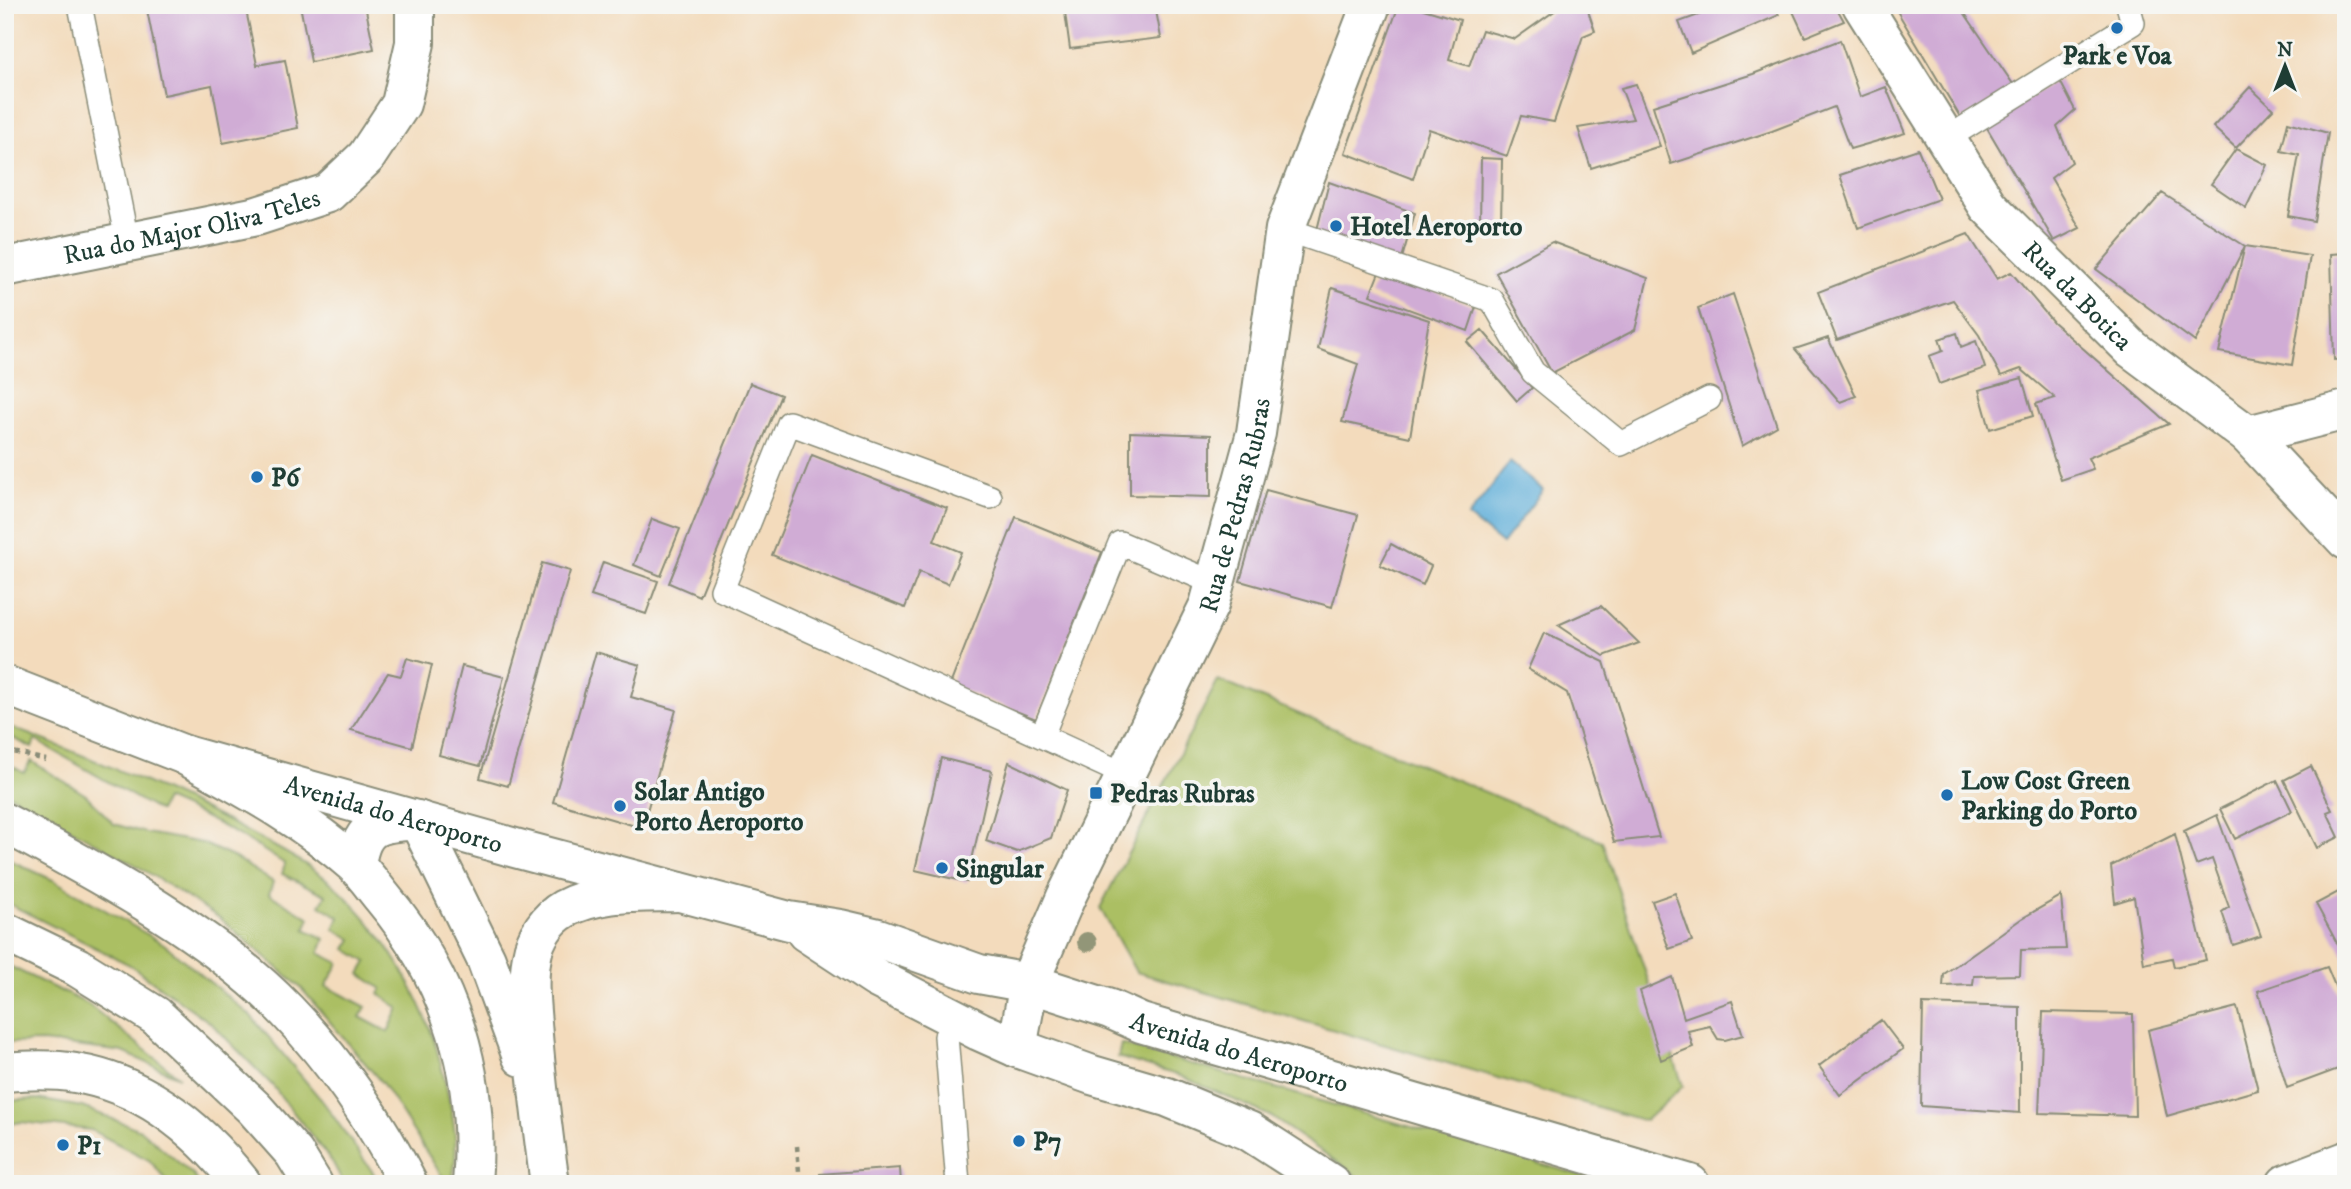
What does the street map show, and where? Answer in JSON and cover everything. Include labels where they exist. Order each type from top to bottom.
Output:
[{"type":"main road","name":"Rua do Major Oliva Teles","points":[[5,267],[257,216],[328,193],[366,157],[401,104],[415,43],[415,5]]},
{"type":"main road","name":"Rua de Pedras Rubras","points":[[1017,1048],[1029,984],[1066,897],[1209,605],[1256,433],[1285,229],[1371,5]]},
{"type":"main road","name":"Rua da Botica","points":[[1862,5],[1988,206],[2132,349],[2248,435],[2346,540]]},
{"type":"main road","points":[[2248,435],[2346,410]]},
{"type":"main road","name":"Avenida do Aeroporto","points":[[5,685],[185,755],[789,921],[878,937],[979,974],[1029,984],[1110,1009],[1141,1023],[1690,1184]]},
{"type":"main road","points":[[185,755],[275,805],[355,865],[398,916],[450,1008],[467,1072],[475,1144],[472,1184]]},
{"type":"main road","points":[[355,865],[358,846],[368,832],[382,822],[418,820],[486,959],[538,1105]]},
{"type":"main road","points":[[5,823],[87,867],[162,913],[232,962],[286,1010],[341,1073],[390,1148],[408,1184]]},
{"type":"main road","points":[[550,1184],[538,1105],[530,981],[532,956],[538,937],[548,921],[562,910],[587,899],[620,893],[679,892]]},
{"type":"main road","name":"Avenida do Aeroporto","points":[[789,921],[845,955],[876,978],[979,1031],[1092,1075],[1167,1097],[1249,1131],[1331,1184]]},
{"type":"main road","points":[[5,932],[77,967],[156,1016],[254,1108],[294,1153],[313,1184]]},
{"type":"main road","points":[[5,1072],[35,1070],[75,1073],[114,1083],[150,1098],[188,1126],[222,1158],[243,1184]]},
{"type":"main road","points":[[2286,1184],[2346,1161]]},
{"type":"lane","points":[[80,5],[127,241]]},
{"type":"lane","points":[[1946,139],[2133,23],[2128,5]]},
{"type":"lane","points":[[1285,229],[1492,300],[1532,372],[1621,444],[1709,399]]},
{"type":"lane","points":[[990,497],[789,423],[722,590],[1126,775]]},
{"type":"lane","points":[[1042,737],[1120,543],[1214,583]]},
{"type":"lane","points":[[946,1037],[958,1184]]},
{"type":"path","points":[[5,750],[46,760]]},
{"type":"path","points":[[797,1146],[800,1184]]},
{"type":"green space","points":[[1218,680],[1602,841],[1683,1086],[1645,1121],[1136,972],[1100,908]]},
{"type":"green space","points":[[5,725],[133,776],[196,805],[277,848],[337,888],[373,927],[403,971],[426,1018],[449,1097],[454,1126],[456,1155],[451,1184],[447,1184],[383,1084],[301,988],[221,919],[139,867],[5,792],[5,762],[24,773],[31,761],[86,795],[114,824],[202,843],[235,858],[273,882],[269,894],[310,918],[305,929],[325,939],[319,953],[339,963],[326,986],[366,1007],[360,1017],[388,1032],[399,1008],[379,994],[382,989],[360,974],[367,962],[346,949],[352,939],[334,929],[339,917],[320,905],[326,895],[282,874],[285,864],[227,828],[165,799],[159,811],[35,740],[32,748],[5,734]]},
{"type":"green space","points":[[5,858],[53,880],[164,944],[251,1016],[324,1103],[381,1184],[344,1184],[333,1163],[272,1085],[212,1024],[130,965],[5,902]]},
{"type":"green space","points":[[5,964],[88,1004],[179,1077],[123,1052],[43,1042],[5,1043]]},
{"type":"green space","points":[[1121,1044],[1611,1184],[1365,1184],[1270,1116],[1183,1077],[1118,1057]]},
{"type":"green space","points":[[37,1099],[82,1107],[141,1130],[200,1184],[170,1184],[149,1160],[91,1130],[21,1122],[5,1125],[5,1101]]},
{"type":"water","points":[[1510,462],[1543,490],[1502,544],[1468,517]]},
{"type":"building","points":[[146,5],[245,5],[257,65],[285,60],[298,128],[223,143],[212,85],[164,95]]},
{"type":"building","points":[[300,5],[365,5],[374,49],[311,62]]},
{"type":"building","points":[[1064,5],[1155,5],[1161,38],[1070,49]]},
{"type":"building","points":[[1399,5],[1410,5],[1460,20],[1449,60],[1469,66],[1482,30],[1515,39],[1563,5],[1586,5],[1595,31],[1583,36],[1554,122],[1521,116],[1507,156],[1429,129],[1413,179],[1345,153]]},
{"type":"building","points":[[1726,5],[1774,5],[1779,15],[1691,53],[1679,22]]},
{"type":"building","points":[[1790,5],[1835,5],[1844,21],[1805,37]]},
{"type":"building","points":[[1909,5],[1959,5],[2015,87],[1962,120],[1897,11]]},
{"type":"building","points":[[1840,40],[1860,97],[1886,87],[1905,133],[1850,149],[1834,107],[1772,131],[1671,164],[1653,106],[1753,74]]},
{"type":"building","points":[[2059,79],[2075,110],[2057,126],[2072,162],[2051,178],[2080,228],[2054,241],[1986,126]]},
{"type":"building","points":[[1636,84],[1660,146],[1591,168],[1578,128],[1633,119],[1621,88]]},
{"type":"building","points":[[2250,87],[2273,109],[2236,148],[2213,127]]},
{"type":"building","points":[[2288,122],[2328,133],[2314,221],[2288,216],[2299,155],[2281,151]]},
{"type":"building","points":[[1918,149],[1939,199],[1858,228],[1840,175]]},
{"type":"building","points":[[2236,149],[2267,165],[2246,208],[2211,184]]},
{"type":"building","points":[[1481,158],[1502,159],[1501,226],[1480,225]]},
{"type":"building","points":[[1329,182],[1415,213],[1400,265],[1316,234]]},
{"type":"building","points":[[2162,193],[2245,246],[2195,342],[2096,269]]},
{"type":"building","points":[[1968,234],[1997,279],[2011,272],[2053,322],[2169,424],[2088,458],[2093,469],[2061,480],[2036,404],[2055,398],[2021,369],[2001,376],[1979,335],[1953,300],[1837,340],[1818,292]]},
{"type":"building","points":[[1552,242],[1648,278],[1635,330],[1552,373],[1496,273]]},
{"type":"building","points":[[2245,246],[2310,256],[2292,365],[2219,352]]},
{"type":"building","points":[[2346,253],[2346,359],[2334,360],[2331,254]]},
{"type":"building","points":[[1380,270],[1476,307],[1468,331],[1370,295]]},
{"type":"building","points":[[1332,288],[1429,320],[1410,437],[1342,422],[1358,364],[1318,349]]},
{"type":"building","points":[[1733,294],[1777,426],[1742,446],[1698,308]]},
{"type":"building","points":[[1482,330],[1532,388],[1517,401],[1467,342]]},
{"type":"building","points":[[1957,333],[1961,347],[1976,341],[1985,368],[1939,384],[1929,356],[1943,351],[1939,339]]},
{"type":"building","points":[[1828,338],[1856,396],[1840,402],[1795,349]]},
{"type":"building","points":[[2022,378],[2033,416],[1990,429],[1979,390]]},
{"type":"building","points":[[750,383],[781,395],[699,596],[669,583]]},
{"type":"building","points":[[1130,432],[1211,435],[1211,497],[1130,495]]},
{"type":"building","points":[[812,455],[947,508],[934,541],[961,552],[948,584],[919,572],[905,608],[772,555]]},
{"type":"building","points":[[1266,490],[1358,515],[1332,607],[1240,581]]},
{"type":"building","points":[[1016,517],[1102,552],[1036,719],[950,685]]},
{"type":"building","points":[[652,519],[680,529],[661,576],[634,565]]},
{"type":"building","points":[[1391,544],[1431,566],[1423,585],[1380,565]]},
{"type":"building","points":[[603,562],[658,581],[646,614],[591,596]]},
{"type":"building","points":[[542,563],[570,571],[508,786],[480,778]]},
{"type":"building","points":[[1601,606],[1639,643],[1604,656],[1558,625]]},
{"type":"building","points":[[1544,633],[1604,662],[1659,837],[1614,842],[1567,693],[1528,669]]},
{"type":"building","points":[[596,652],[640,665],[631,697],[676,710],[642,828],[553,802]]},
{"type":"building","points":[[407,658],[432,665],[412,747],[351,730],[388,673],[401,676]]},
{"type":"building","points":[[462,666],[504,677],[480,766],[439,755]]},
{"type":"building","points":[[941,758],[992,771],[967,882],[915,870]]},
{"type":"building","points":[[1009,762],[1067,790],[1051,838],[1017,852],[986,841]]},
{"type":"building","points":[[2311,766],[2332,810],[2327,812],[2339,837],[2317,848],[2284,780]]},
{"type":"building","points":[[2277,780],[2292,811],[2235,839],[2220,809]]},
{"type":"building","points":[[2217,815],[2261,936],[2233,945],[2222,912],[2229,907],[2212,859],[2196,865],[2184,831]]},
{"type":"building","points":[[2175,834],[2206,960],[2174,967],[2172,958],[2144,964],[2134,897],[2115,903],[2111,866]]},
{"type":"building","points":[[2340,891],[2346,901],[2346,960],[2316,904]]},
{"type":"building","points":[[1675,893],[1692,941],[1669,949],[1652,901]]},
{"type":"building","points":[[2061,896],[2066,949],[2021,950],[2020,975],[1974,976],[1973,985],[1943,986],[1944,974],[2021,919]]},
{"type":"building","points":[[2327,967],[2346,1012],[2346,1066],[2287,1088],[2258,991]]},
{"type":"building","points":[[1672,977],[1684,1018],[1732,1001],[1743,1035],[1718,1039],[1710,1026],[1688,1031],[1693,1047],[1661,1060],[1640,991]]},
{"type":"building","points":[[1923,1004],[2020,1007],[2020,1113],[1921,1106]]},
{"type":"building","points":[[2237,1007],[2258,1090],[2167,1116],[2148,1030]]},
{"type":"building","points":[[2043,1012],[2133,1014],[2135,1116],[2039,1113]]},
{"type":"building","points":[[1881,1020],[1903,1049],[1840,1095],[1819,1066]]},
{"type":"building","points":[[900,1168],[901,1184],[820,1184],[820,1174]]},
{"type":"place","name":"Park e Voa","points":[[2117,28]]},
{"type":"place","name":"Hotel Aeroporto","points":[[1336,226]]},
{"type":"place","name":"P6","points":[[257,477]]},
{"type":"place","name":"Pedras Rubras","points":[[1096,793]]},
{"type":"place","name":"Low Cost Green Parking do Porto","points":[[1947,795]]},
{"type":"place","name":"Solar Antigo Porto Aeroporto","points":[[620,806]]},
{"type":"place","name":"Singular","points":[[942,868]]},
{"type":"place","name":"P7","points":[[1019,1141]]},
{"type":"place","name":"P1","points":[[63,1145]]}]
